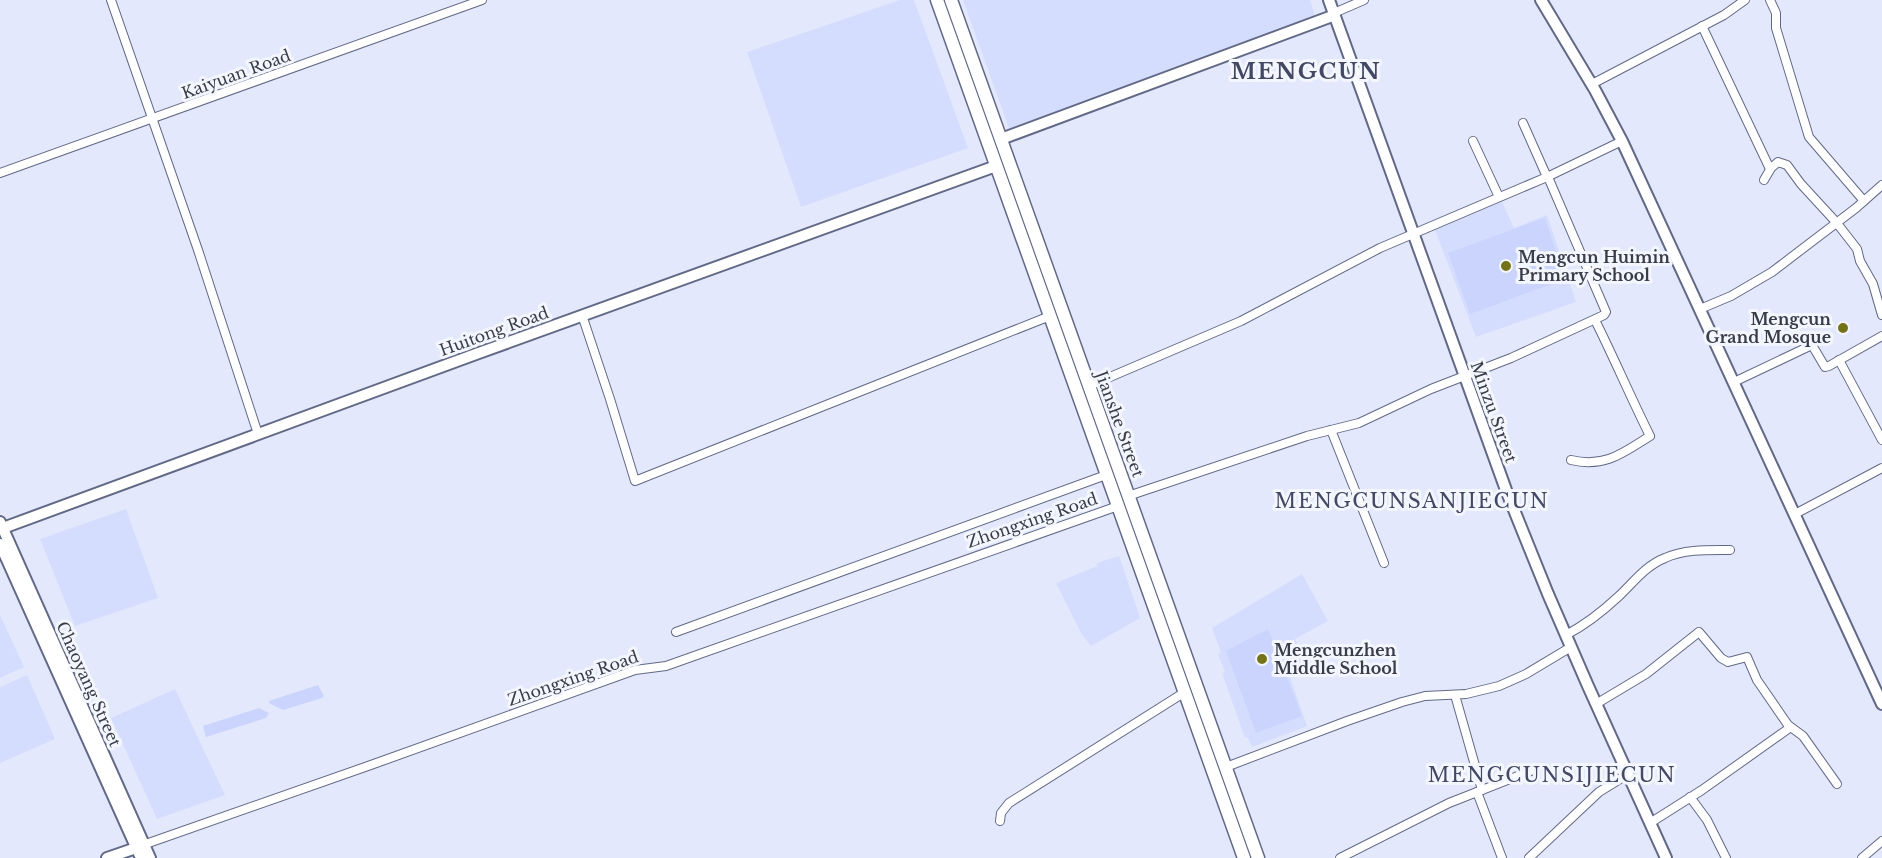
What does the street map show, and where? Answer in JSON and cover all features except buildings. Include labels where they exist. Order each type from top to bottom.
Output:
[{"type":"main road","name":"Jianshe Street","points":[[937,0],[1244,858]]},
{"type":"main road","name":"Jianshe Street","points":[[951,0],[1258,858]]},
{"type":"street","points":[[111,0],[258,434]]},
{"type":"street","name":"Kaiyuan Road","points":[[0,173],[482,0]]},
{"type":"street","name":"Minzu Street","points":[[1329,0],[1506,490],[1571,647],[1666,858]]},
{"type":"street","points":[[1001,139],[1334,14],[1364,0]]},
{"type":"street","points":[[1541,0],[1592,84],[1622,141],[1882,702]]},
{"type":"street","points":[[1592,84],[1724,15],[1745,0]]},
{"type":"street","points":[[1770,0],[1776,13],[1776,28],[1809,137],[1864,201]]},
{"type":"street","points":[[1702,26],[1770,170]]},
{"type":"street","points":[[1128,496],[1307,436],[1372,417],[1431,388],[1511,358],[1595,320],[1606,312],[1523,123]]},
{"type":"street","points":[[1473,141],[1499,198]]},
{"type":"street","points":[[1089,386],[1241,321],[1380,248],[1548,177],[1622,141]]},
{"type":"street","points":[[1764,180],[1779,162],[1787,165],[1857,249],[1860,261],[1873,284],[1882,315]]},
{"type":"street","name":"Huitong Road","points":[[1,525],[996,166]]},
{"type":"street","points":[[1700,309],[1731,296],[1772,273],[1882,185]]},
{"type":"street","points":[[582,315],[635,481],[1050,316]]},
{"type":"street","points":[[1571,460],[1606,461],[1615,458],[1650,436],[1595,320]]},
{"type":"street","points":[[1734,382],[1812,345],[1825,367],[1882,336]]},
{"type":"street","points":[[1839,360],[1882,440]]},
{"type":"street","points":[[1331,430],[1384,563]]},
{"type":"street","points":[[1795,514],[1882,468]]},
{"type":"street","points":[[676,632],[1106,475]]},
{"type":"street","name":"Zhongxing Road","points":[[107,858],[140,850],[635,670],[666,666],[1118,506]]},
{"type":"street","name":"Chaoyang Street","points":[[1,525],[140,850]]},
{"type":"street","name":"Chaoyang Street","points":[[0,544],[140,850],[150,858]]},
{"type":"street","points":[[1566,635],[1608,606],[1646,568],[1656,562],[1681,553],[1730,550]]},
{"type":"street","points":[[1596,704],[1646,674],[1699,632],[1720,658],[1728,662],[1747,657],[1757,680],[1788,725],[1803,736],[1837,784]]},
{"type":"street","points":[[1226,767],[1402,702],[1425,696],[1482,691],[1513,680],[1571,647]]},
{"type":"street","points":[[1000,821],[1001,813],[1009,803],[1185,692]]},
{"type":"street","points":[[1455,695],[1479,791],[1502,858]]},
{"type":"street","points":[[1650,823],[1690,798],[1788,729],[1788,725]]},
{"type":"street","points":[[1340,858],[1449,803],[1533,770]]},
{"type":"street","points":[[1529,858],[1599,792],[1628,774]]},
{"type":"street","points":[[1690,798],[1707,820],[1726,858]]},
{"type":"street","points":[[1862,858],[1882,841]]},
{"type":"shaded area","points":[[900,0],[914,0],[968,148],[801,207],[747,52]]},
{"type":"shaded area","points":[[963,0],[1310,0],[1315,16],[1010,131]]},
{"type":"shaded area","name":"Mengcun Huimin Primary School","points":[[1502,202],[1514,228],[1547,215],[1576,302],[1476,337],[1435,230]]},
{"type":"shaded area","points":[[1545,218],[1565,279],[1470,314],[1448,253]]},
{"type":"shaded area","points":[[126,509],[158,598],[75,626],[40,539]]},
{"type":"shaded area","points":[[1119,556],[1140,618],[1091,646],[1081,633],[1056,583],[1097,566],[1097,563]]},
{"type":"shaded area","name":"Mengcunzhen Middle School","points":[[1302,574],[1328,621],[1295,639],[1306,664],[1288,672],[1307,726],[1252,747],[1248,738],[1245,738],[1222,673],[1225,672],[1218,654],[1221,653],[1212,628]]},
{"type":"shaded area","points":[[0,615],[24,667],[0,678]]},
{"type":"shaded area","points":[[1268,629],[1302,716],[1256,733],[1226,651]]},
{"type":"shaded area","points":[[27,675],[55,739],[0,763],[0,687]]},
{"type":"shaded area","points":[[318,685],[324,696],[322,698],[283,710],[269,703],[269,701]]},
{"type":"shaded area","points":[[175,689],[225,795],[157,819],[111,718]]},
{"type":"shaded area","points":[[259,708],[269,713],[266,718],[206,737],[203,726]]},
{"type":"place","name":"Mengcun Huimin Primary School","points":[[1506,266]]},
{"type":"place","name":"Mengcun Grand Mosque","points":[[1843,328]]},
{"type":"place","name":"Mengcunzhen Middle School","points":[[1262,659]]},
{"type":"district","name":"MENGCUN","points":[[1306,71]]},
{"type":"district","name":"MENGCUNSANJIECUN","points":[[1412,501]]},
{"type":"district","name":"MENGCUNSIJIECUN","points":[[1552,775]]}]
